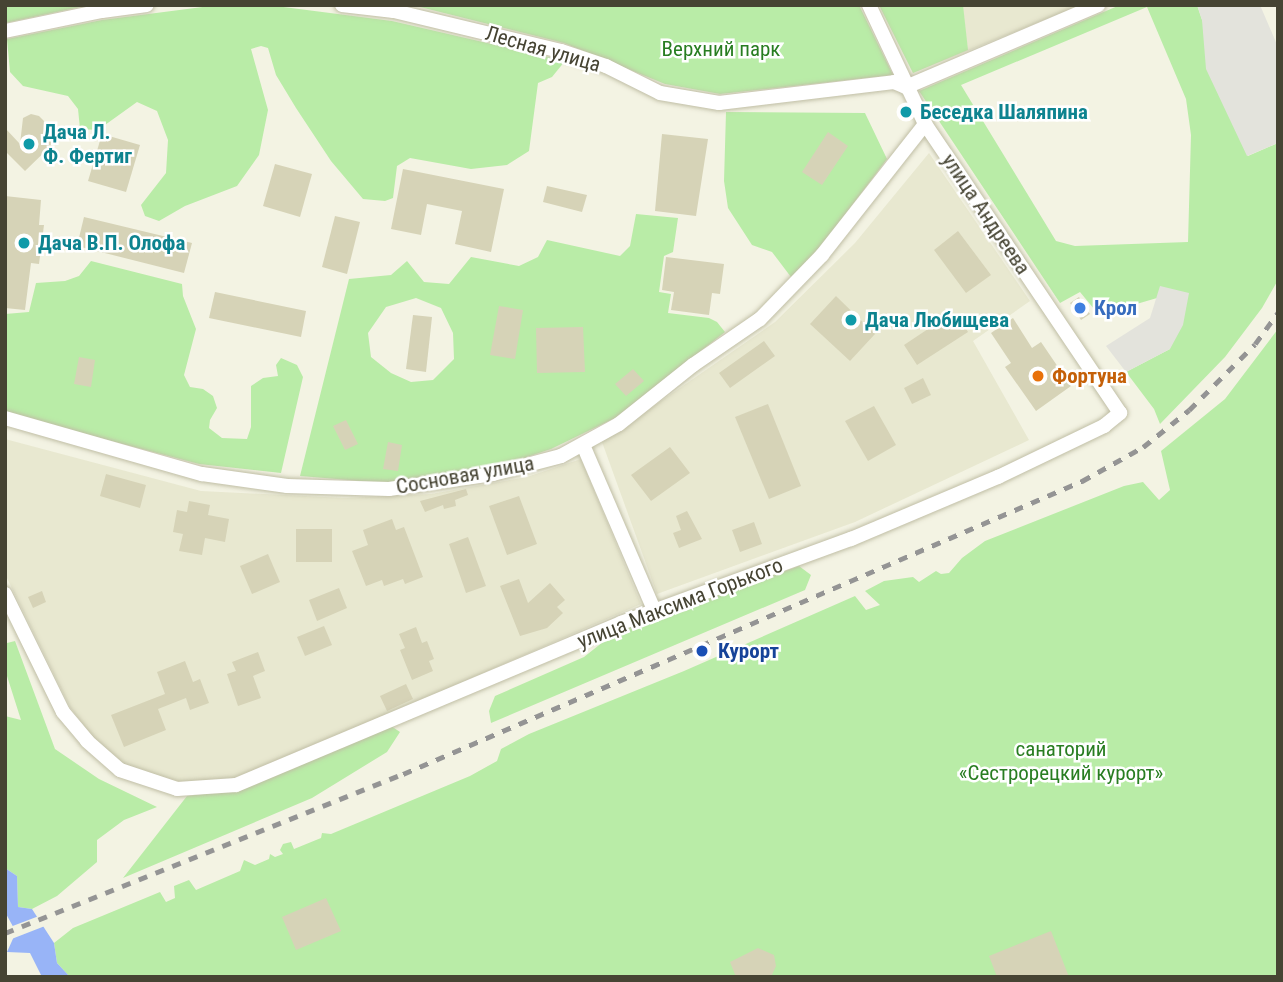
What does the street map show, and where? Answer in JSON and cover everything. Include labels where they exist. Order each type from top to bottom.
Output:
[{"type":"street","points":[[5,31],[100,8],[148,5]]},
{"type":"street","name":"Лесная улица","points":[[342,5],[394,11],[561,51],[606,66],[660,93],[719,103],[894,82],[905,87]]},
{"type":"street","name":"улица Андреева","points":[[869,5],[905,87],[925,124],[1120,413]]},
{"type":"street","points":[[905,87],[1098,5]]},
{"type":"street","name":"Сосновая улица","points":[[5,418],[202,474],[318,487],[389,489],[493,474],[561,456],[619,424],[693,365],[760,320],[822,255],[925,124]]},
{"type":"street","name":"улица Максима Горького","points":[[5,594],[63,712],[87,741],[120,771],[177,789],[236,785],[654,610],[851,539],[988,482],[1104,426],[1120,413]]},
{"type":"street","points":[[583,445],[654,610]]},
{"type":"shaded area","points":[[879,5],[1081,5],[913,73]]},
{"type":"shaded area","points":[[1197,5],[1260,5],[1278,47],[1278,143],[1247,156],[1206,69],[1202,20]]},
{"type":"shaded area","points":[[929,153],[1030,301],[973,341],[1029,440],[855,522],[657,594],[602,442],[775,322],[855,243]]},
{"type":"shaded area","points":[[1160,286],[1189,293],[1183,325],[1170,349],[1126,372],[1106,346],[1150,318]]},
{"type":"shaded area","points":[[5,439],[201,491],[344,498],[431,494],[527,477],[581,459],[641,604],[238,780],[184,783],[126,768],[97,743],[70,707],[5,574]]},
{"type":"green space","points":[[5,5],[79,5],[80,7],[5,23]]},
{"type":"green space","points":[[218,5],[268,5],[392,21],[565,61],[552,77],[538,83],[529,151],[507,165],[471,169],[410,158],[397,166],[393,198],[385,201],[363,199],[331,161],[296,108],[276,75],[268,48],[261,46],[251,49],[268,110],[259,155],[237,186],[185,206],[159,221],[145,216],[141,205],[166,173],[168,140],[157,111],[137,102],[98,130],[80,129],[78,109],[68,96],[23,86],[10,72],[7,39],[102,20]]},
{"type":"green space","name":"Верхний парк","points":[[412,5],[859,5],[893,75],[720,94],[665,84],[564,43]]},
{"type":"green space","points":[[879,5],[963,5],[968,50],[913,73]]},
{"type":"green space","points":[[1120,5],[1197,5],[1248,156],[1278,143],[1278,280],[1262,308],[1225,357],[1160,424],[1154,409],[1126,372],[1170,349],[1161,286],[1157,298],[1099,315],[1080,292],[1060,303],[919,91]],"holes":[[[1147,7],[1186,99],[1191,135],[1188,242],[1075,246],[1056,241],[961,85]]]},
{"type":"green space","points":[[726,112],[865,113],[887,159],[819,249],[791,277],[772,252],[752,245],[728,208],[724,181]]},
{"type":"green space","points":[[636,214],[678,218],[673,252],[664,256],[659,292],[671,294],[668,313],[709,318],[717,322],[725,332],[615,418],[551,449],[494,468],[385,483],[300,476],[349,279],[391,275],[407,261],[424,282],[449,284],[471,257],[519,266],[538,257],[547,240],[620,256],[630,246]],"holes":[[[416,298],[441,308],[453,333],[454,359],[433,380],[411,382],[391,373],[371,357],[368,333],[386,307]]]},
{"type":"green space","points":[[91,261],[182,284],[183,296],[196,329],[184,375],[190,387],[203,389],[213,396],[217,408],[209,428],[222,438],[247,439],[251,427],[251,386],[263,378],[278,376],[276,365],[281,358],[297,365],[303,377],[281,473],[199,464],[5,413],[5,314],[29,312],[36,283],[65,281],[79,276]]},
{"type":"green space","name":"санаторий «Сестрорецкий курорт»","points":[[1278,329],[1278,977],[70,977],[57,963],[54,943],[73,928],[160,892],[166,902],[175,898],[174,886],[189,880],[196,890],[240,871],[244,860],[255,865],[269,859],[270,854],[275,857],[283,854],[280,850],[283,844],[291,842],[294,849],[321,838],[322,833],[331,834],[470,776],[497,761],[501,749],[529,734],[684,671],[855,596],[866,610],[880,605],[865,591],[884,581],[913,577],[919,582],[936,571],[941,574],[949,573],[962,558],[985,541],[1124,486],[1143,482],[1159,500],[1170,490],[1161,451],[1225,399]]},
{"type":"green space","points":[[799,566],[811,575],[805,590],[491,723],[489,711],[495,696],[584,657],[613,634]]},
{"type":"green space","points":[[15,641],[55,749],[99,779],[157,807],[124,820],[97,840],[97,862],[57,896],[32,909],[18,907],[17,876],[5,868],[5,716],[21,720],[7,676],[7,643]]},
{"type":"green space","points":[[391,726],[400,732],[387,752],[312,798],[123,878],[187,796],[237,790]]},
{"type":"water","points":[[5,868],[17,876],[18,907],[32,909],[54,943],[57,963],[70,977],[42,977],[30,953],[7,952],[16,932],[5,912]]},
{"type":"pier","points":[[39,916],[45,926],[9,940],[13,932],[10,927]]},
{"type":"building","name":"Дача Л. Ф. Фертиг","points":[[31,114],[39,116],[60,137],[25,171],[5,151],[5,128],[20,144],[23,118]]},
{"type":"building","points":[[828,132],[848,146],[822,185],[802,172]]},
{"type":"building","points":[[102,134],[140,145],[126,192],[88,181]]},
{"type":"building","points":[[662,134],[708,139],[696,216],[655,211]]},
{"type":"building","points":[[275,164],[312,174],[300,217],[263,206]]},
{"type":"building","points":[[403,169],[504,189],[491,252],[455,244],[462,211],[427,204],[421,235],[391,229]]},
{"type":"building","points":[[547,186],[587,195],[582,212],[543,202]]},
{"type":"building","points":[[5,196],[41,200],[39,225],[44,225],[39,264],[31,263],[25,310],[5,308]]},
{"type":"building","points":[[335,216],[360,222],[347,274],[322,267]]},
{"type":"building","points":[[84,217],[192,243],[184,273],[77,246]]},
{"type":"building","points":[[958,231],[991,275],[966,293],[934,250]]},
{"type":"building","points":[[666,257],[724,264],[720,294],[712,293],[709,315],[671,310],[674,292],[662,290]]},
{"type":"building","points":[[215,292],[306,311],[301,337],[209,318]]},
{"type":"building","points":[[836,296],[875,334],[850,361],[810,324]]},
{"type":"building","name":"Крол","points":[[1079,297],[1090,314],[1081,320],[1070,303]]},
{"type":"building","points":[[499,306],[523,310],[515,359],[490,355]]},
{"type":"building","points":[[413,315],[432,317],[426,372],[406,369]]},
{"type":"building","points":[[946,317],[950,323],[959,317],[968,332],[917,365],[904,345]]},
{"type":"building","name":"Фортуна","points":[[1013,318],[1032,348],[1041,342],[1071,386],[1036,411],[1005,367],[1011,363],[991,333]]},
{"type":"building","points":[[583,327],[585,372],[537,373],[536,328]]},
{"type":"building","points":[[764,341],[775,356],[730,388],[719,373]]},
{"type":"building","points":[[79,357],[95,360],[91,387],[74,384]]},
{"type":"building","points":[[633,369],[644,381],[626,396],[615,384]]},
{"type":"building","points":[[923,378],[931,395],[912,404],[904,388]]},
{"type":"building","points":[[768,404],[801,486],[769,499],[735,417]]},
{"type":"building","points":[[874,406],[896,445],[868,461],[845,421]]},
{"type":"building","points":[[346,420],[358,444],[345,450],[333,426]]},
{"type":"building","points":[[388,442],[402,445],[398,471],[383,469]]},
{"type":"building","points":[[670,447],[690,473],[651,501],[631,475]]},
{"type":"building","points":[[106,474],[146,485],[140,508],[100,496]]},
{"type":"building","points":[[466,489],[468,495],[455,500],[456,506],[444,509],[443,505],[425,512],[420,501]]},
{"type":"building","points":[[519,496],[537,544],[507,555],[489,506]]},
{"type":"building","points":[[189,501],[210,505],[208,515],[229,519],[225,542],[205,538],[202,555],[179,551],[183,534],[173,532],[177,510],[187,512]]},
{"type":"building","points":[[687,511],[702,539],[679,548],[673,533],[681,530],[676,516]]},
{"type":"building","points":[[392,519],[396,530],[404,527],[423,577],[405,584],[403,579],[384,586],[382,580],[366,586],[352,551],[368,545],[363,530]]},
{"type":"building","points":[[754,522],[762,544],[740,552],[732,530]]},
{"type":"building","points":[[296,529],[332,529],[332,562],[296,562]]},
{"type":"building","points":[[468,537],[486,586],[466,593],[449,544]]},
{"type":"building","points":[[268,554],[280,582],[252,594],[240,566]]},
{"type":"building","points":[[519,579],[528,603],[550,583],[565,600],[557,607],[563,613],[547,628],[520,636],[500,586]]},
{"type":"building","points":[[339,588],[347,608],[317,621],[309,600]]},
{"type":"building","points":[[42,591],[46,602],[33,608],[28,597]]},
{"type":"building","points":[[324,626],[332,645],[305,656],[297,637]]},
{"type":"building","points":[[416,627],[422,643],[427,641],[434,659],[429,661],[433,671],[412,680],[400,650],[405,648],[399,634]]},
{"type":"building","points":[[258,652],[265,671],[253,676],[261,698],[238,706],[227,674],[236,671],[232,662]]},
{"type":"building","points":[[185,661],[193,682],[200,679],[209,703],[190,710],[186,698],[158,709],[166,730],[124,747],[111,715],[165,694],[157,672]]},
{"type":"building","points":[[406,684],[413,699],[387,711],[380,696]]},
{"type":"building","points":[[326,898],[341,931],[296,950],[282,917]]},
{"type":"building","points":[[1051,931],[1069,977],[997,977],[989,956]]},
{"type":"building","points":[[758,948],[774,955],[776,966],[771,977],[736,977],[730,962]]},
{"type":"railway","points":[[5,933],[403,774],[1082,481],[1143,447],[1189,410],[1255,344],[1278,312]]},
{"type":"place","name":"Беседка Шаляпина","points":[[906,112]]},
{"type":"place","name":"Дача Л. Ф. Фертиг","points":[[29,144]]},
{"type":"place","name":"Дача В.П. Олофа","points":[[24,243]]},
{"type":"place","name":"Крол","points":[[1080,308]]},
{"type":"place","name":"Дача Любищева","points":[[851,320]]},
{"type":"place","name":"Фортуна","points":[[1038,376]]},
{"type":"place","name":"Курорт","points":[[702,651]]}]
